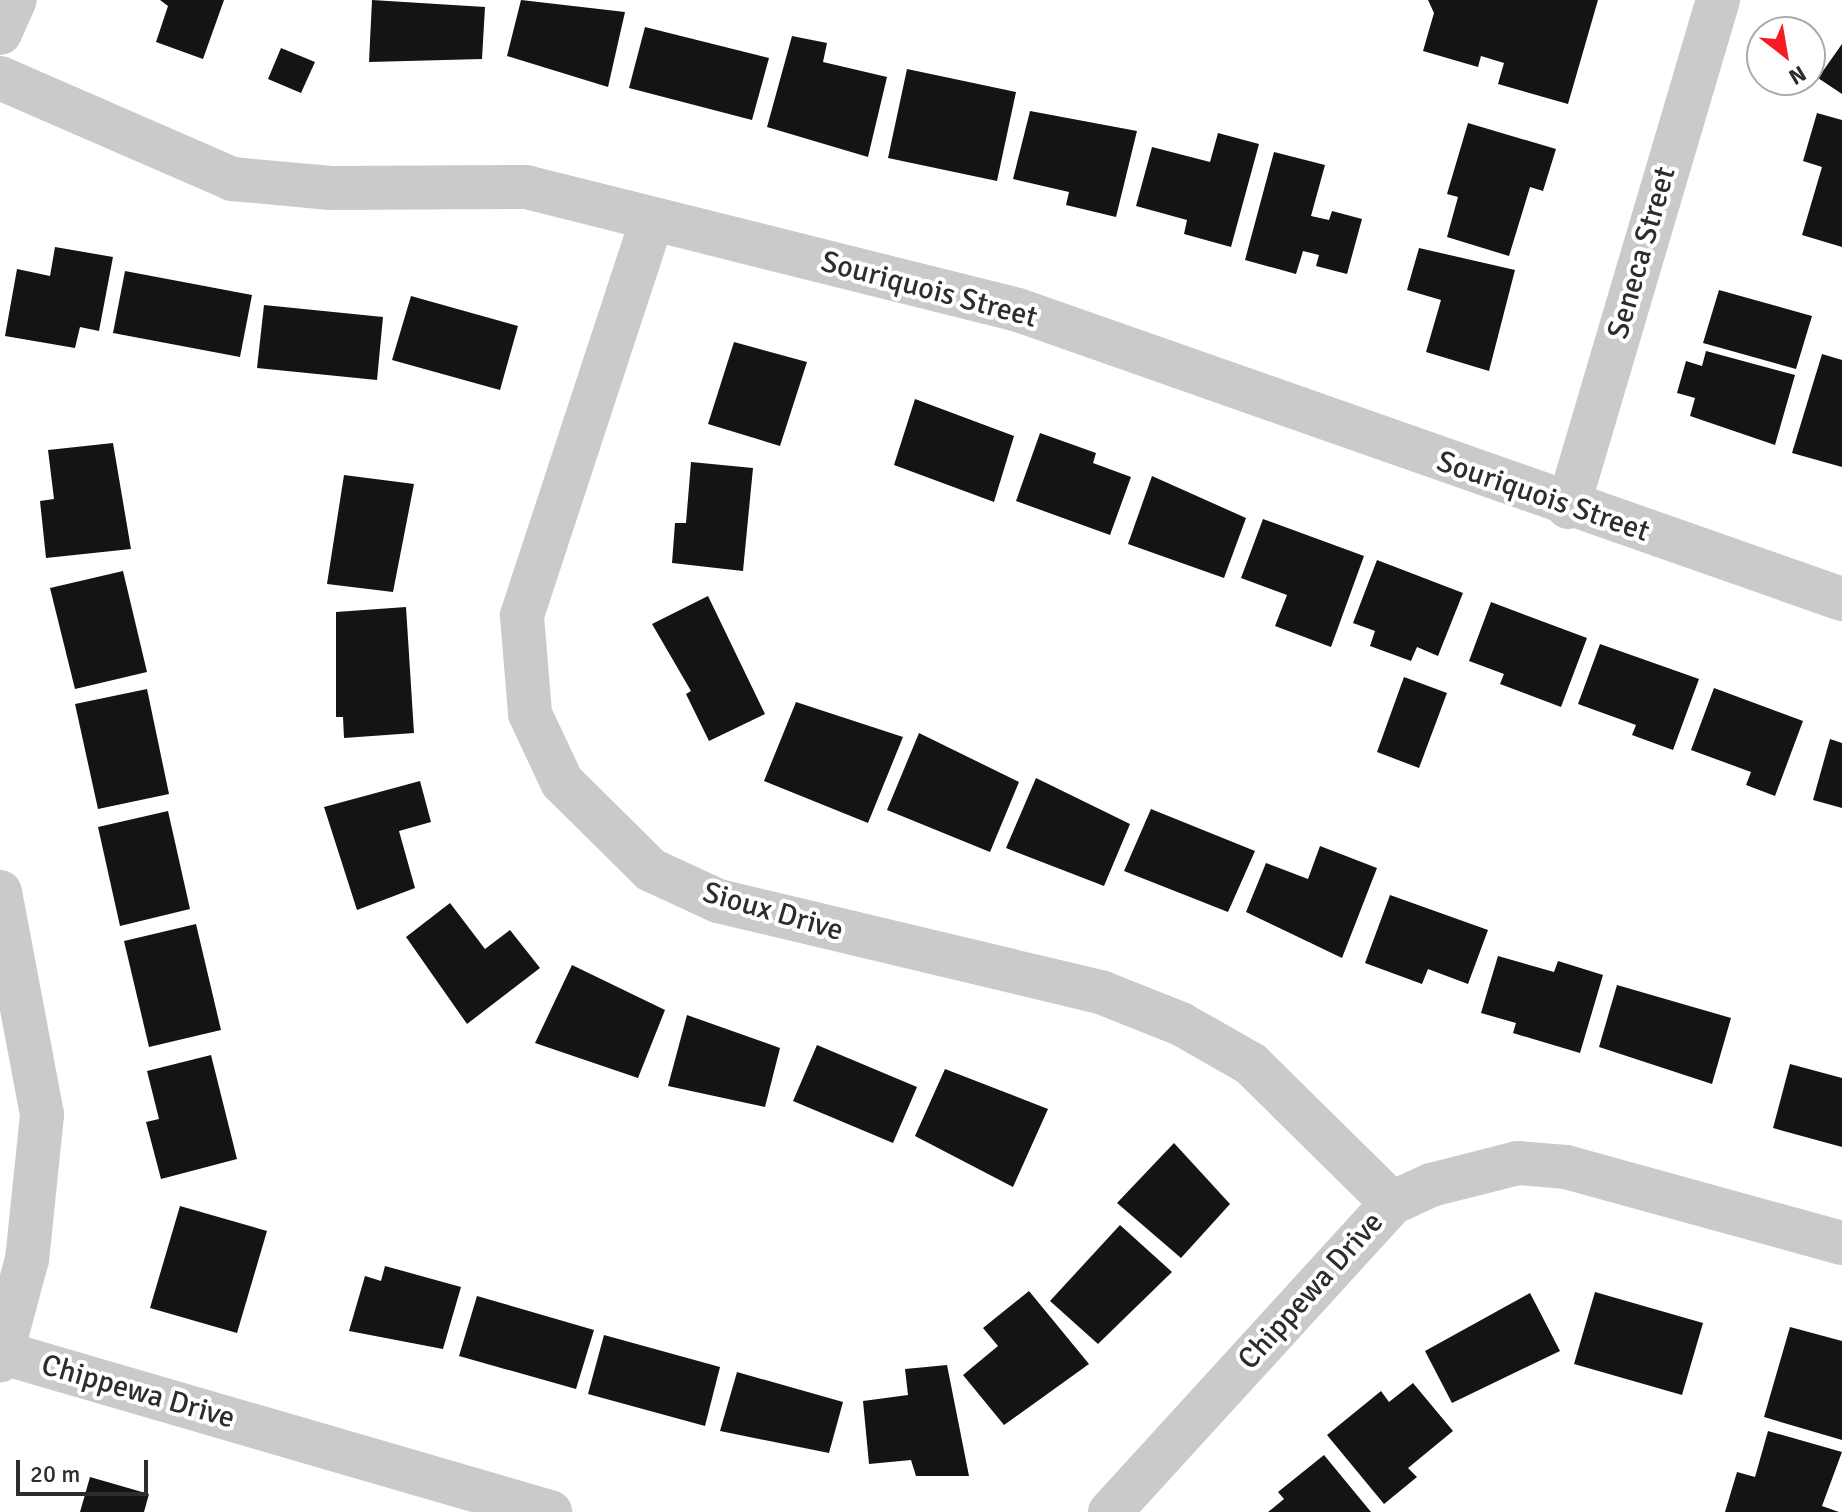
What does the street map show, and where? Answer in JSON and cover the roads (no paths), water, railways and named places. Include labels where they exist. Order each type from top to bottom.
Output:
[{"type":"street","points":[[0,33],[15,0]]},
{"type":"street","name":"Seneca Street","points":[[1568,507],[1718,0]]},
{"type":"street","name":"Souriquois Street","points":[[0,78],[232,179],[331,188],[526,187],[1018,310],[1568,507],[1842,599]]},
{"type":"street","name":"Sioux Drive","points":[[652,220],[522,616],[530,714],[562,782],[651,870],[718,901],[1103,993],[1181,1024],[1251,1064],[1392,1203]]},
{"type":"street","points":[[0,892],[42,1115],[27,1259],[2,1356]]},
{"type":"street","name":"Chippewa Drive","points":[[1110,1512],[1392,1203],[1474,1172],[1518,1163],[1566,1167],[1842,1243]]},
{"type":"street","name":"Chippewa Drive","points":[[2,1356],[550,1512]]}]
